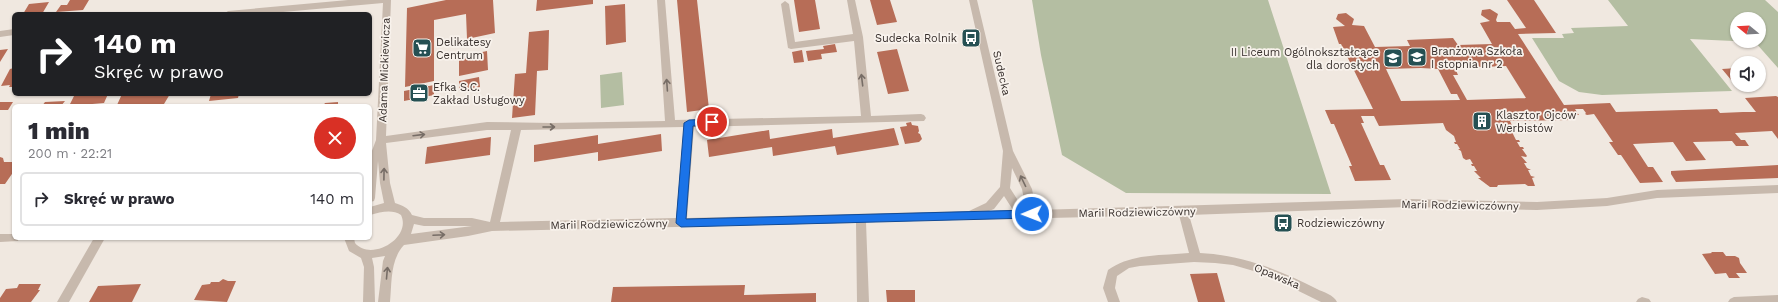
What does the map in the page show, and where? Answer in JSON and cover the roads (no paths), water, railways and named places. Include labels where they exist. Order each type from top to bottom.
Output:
[{"type":"street","points":[[250,12],[381,0]]},
{"type":"street","name":"Adama Mickiewicza","points":[[387,0],[381,140],[384,161],[385,189],[392,207]]},
{"type":"street","points":[[661,0],[670,124]]},
{"type":"street","points":[[851,0],[858,37],[866,119]]},
{"type":"street","name":"Sudecka","points":[[973,0],[1008,151],[1027,189],[1027,214]]},
{"type":"street","points":[[785,4],[791,46],[858,37]]},
{"type":"street","points":[[0,34],[12,32]]},
{"type":"street","points":[[381,140],[487,126],[517,127],[921,118]]},
{"type":"street","points":[[681,223],[689,123]]},
{"type":"street","points":[[494,226],[517,127]]},
{"type":"street","name":"Adama Mickiewicza","points":[[372,173],[373,161],[381,140]]},
{"type":"street","name":"Sudecka","points":[[1006,188],[1008,151]]},
{"type":"street","points":[[968,215],[990,206],[1006,188],[1027,214]]},
{"type":"street","name":"Marii Rodziewiczówny","points":[[408,218],[424,222],[472,222],[494,226],[1183,211],[1408,203],[1538,206],[1607,202],[1657,194],[1778,189]]},
{"type":"street","points":[[372,210],[383,207],[392,207],[404,212],[408,218],[409,225],[388,261],[384,302]]},
{"type":"street","points":[[1183,211],[1196,257]]},
{"type":"street","points":[[861,218],[863,302]]},
{"type":"street","name":"Marii Rodziewiczówny","points":[[366,254],[376,254],[398,243],[422,236],[470,233],[494,226]]},
{"type":"street","points":[[0,238],[12,238]]},
{"type":"street","points":[[62,302],[99,240]]},
{"type":"street","points":[[347,240],[351,247],[357,252],[366,254],[369,267],[369,302]]},
{"type":"street","name":"Opawska","points":[[1114,302],[1109,288],[1112,273],[1122,264],[1134,261],[1196,257],[1224,259],[1261,267],[1331,302]]},
{"type":"street","points":[[1734,302],[1778,300]]},
{"type":"place","name":"Sudecka Rolnik","points":[[971,38]]},
{"type":"place","name":"Delikatesy Centrum","points":[[422,48]]},
{"type":"place","name":"Branżowa Szkoła I stopnia nr 2","points":[[1417,57]]},
{"type":"place","name":"II Liceum Ogólnokształcące dla dorosłych","points":[[1393,58]]},
{"type":"place","name":"Efka S.C. Zakład Usługowy","points":[[419,93]]},
{"type":"place","name":"Klasztor Ojców Werbistów","points":[[1482,121]]},
{"type":"place","name":"Rodziewiczówny","points":[[1283,223]]}]
